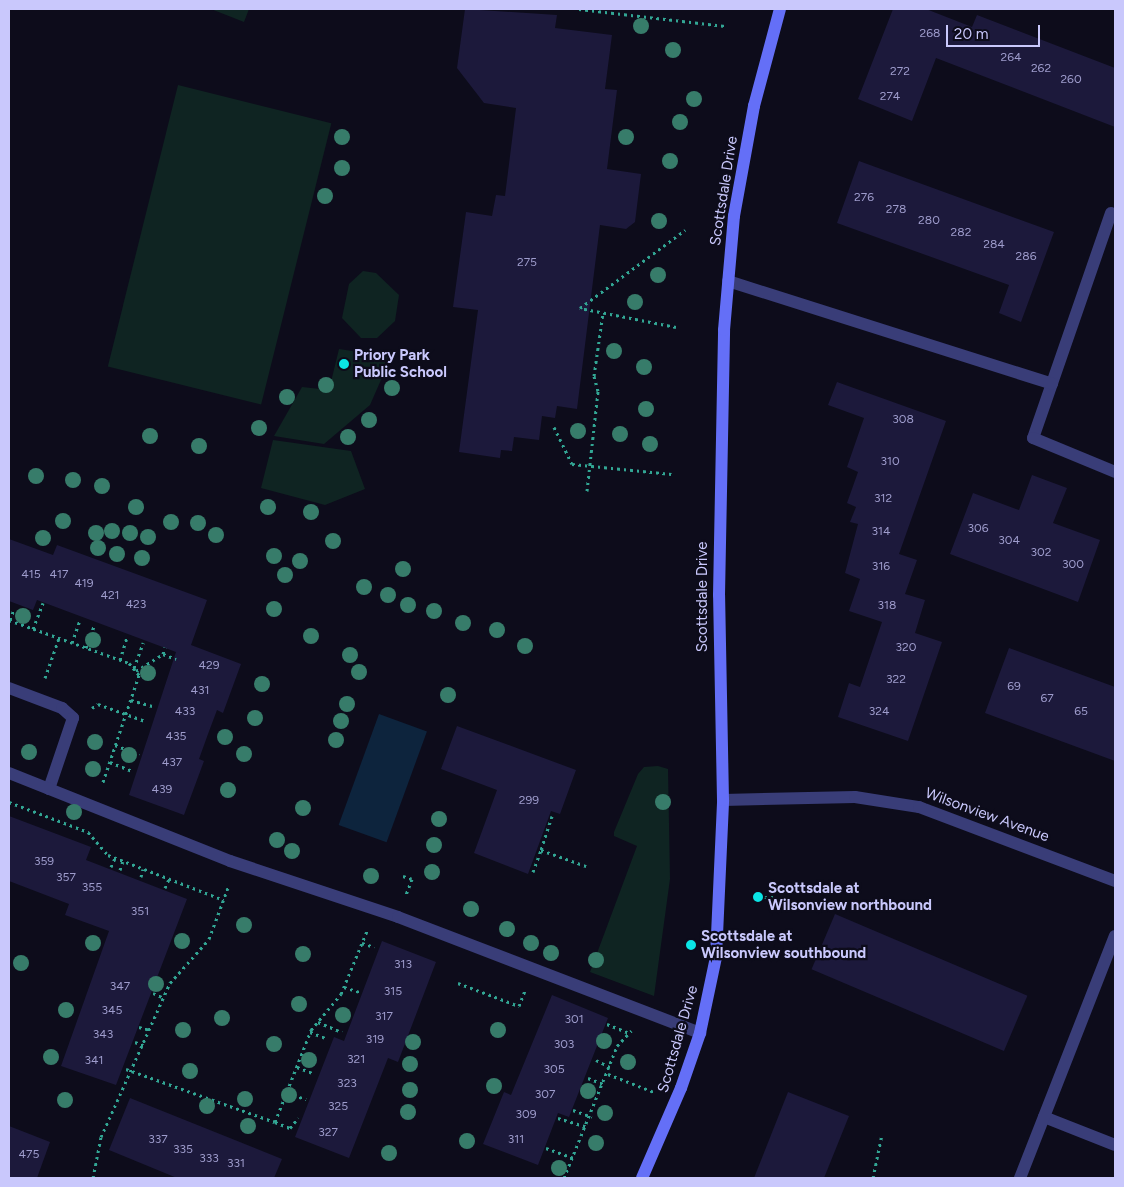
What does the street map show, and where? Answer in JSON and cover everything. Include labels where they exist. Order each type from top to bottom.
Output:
[{"type":"street","name":"Scottsdale Drive","points":[[642,1178],[677,1101],[700,1033],[721,914],[723,800],[719,595],[728,281],[754,106],[780,9]]},
{"type":"street","points":[[1111,213],[1033,438],[1115,472]]},
{"type":"street","points":[[728,281],[1052,384]]},
{"type":"street","points":[[9,688],[38,699],[73,718],[49,789]]},
{"type":"street","points":[[9,773],[236,863],[376,910],[700,1033]]},
{"type":"street","name":"Wilsonview Avenue","points":[[723,800],[856,797],[919,807],[1115,881]]},
{"type":"street","points":[[1020,1178],[1115,936]]},
{"type":"street","points":[[1044,1117],[1115,1145]]},
{"type":"path","points":[[579,9],[725,26]]},
{"type":"path","points":[[676,327],[580,308],[685,230]]},
{"type":"path","points":[[587,491],[598,391],[594,376],[603,313]]},
{"type":"path","points":[[554,427],[572,464],[672,474]]},
{"type":"path","points":[[33,629],[43,603]]},
{"type":"path","points":[[14,609],[9,620],[120,660],[135,670]]},
{"type":"path","points":[[72,643],[80,620]]},
{"type":"path","points":[[86,648],[94,626]]},
{"type":"path","points":[[120,660],[127,637]]},
{"type":"path","points":[[38,699],[59,638]]},
{"type":"path","points":[[95,806],[131,700],[135,670],[143,642]]},
{"type":"path","points":[[135,670],[163,654],[165,647]]},
{"type":"path","points":[[163,654],[176,659]]},
{"type":"path","points":[[131,700],[152,706]]},
{"type":"path","points":[[73,718],[98,704],[145,721]]},
{"type":"path","points":[[115,745],[139,754]]},
{"type":"path","points":[[110,762],[132,771]]},
{"type":"path","points":[[9,802],[88,832],[104,852],[115,858],[224,900]]},
{"type":"path","points":[[533,872],[552,816]]},
{"type":"path","points":[[541,850],[586,866]]},
{"type":"path","points":[[111,867],[115,858]]},
{"type":"path","points":[[120,870],[124,861]]},
{"type":"path","points":[[93,1178],[101,1137],[164,998],[179,968],[209,939],[236,863]]},
{"type":"path","points":[[140,877],[143,869]]},
{"type":"path","points":[[165,888],[169,878]]},
{"type":"path","points":[[758,897],[773,897]]},
{"type":"path","points":[[275,1122],[310,1032],[344,987],[376,910]]},
{"type":"path","points":[[755,932],[770,933]]},
{"type":"path","points":[[362,943],[374,947]]},
{"type":"path","points":[[344,987],[359,992]]},
{"type":"path","points":[[153,993],[164,998]]},
{"type":"path","points":[[317,1022],[342,1032]]},
{"type":"path","points":[[607,1024],[627,1033],[639,1029]]},
{"type":"path","points":[[139,1027],[150,1030]]},
{"type":"path","points":[[310,1032],[328,1039]]},
{"type":"path","points":[[564,1178],[592,1117],[610,1067],[627,1033]]},
{"type":"path","points":[[134,1042],[144,1045]]},
{"type":"path","points":[[596,1060],[610,1067]]},
{"type":"path","points":[[297,1067],[315,1074]]},
{"type":"path","points":[[126,1069],[290,1128],[298,1118]]},
{"type":"path","points":[[608,1074],[677,1101]]},
{"type":"path","points":[[588,1078],[604,1084]]},
{"type":"path","points":[[287,1093],[306,1099]]},
{"type":"path","points":[[573,1110],[592,1117]]},
{"type":"path","points":[[558,1118],[587,1127]]},
{"type":"path","points":[[873,1178],[882,1134]]},
{"type":"path","points":[[546,1148],[574,1158]]},
{"type":"green space","points":[[211,9],[249,9],[244,22]]},
{"type":"green space","points":[[178,85],[331,123],[261,405],[108,366]]},
{"type":"green space","points":[[363,271],[376,273],[399,295],[395,321],[377,338],[361,338],[342,318],[349,284]]},
{"type":"green space","points":[[339,349],[391,357],[370,405],[324,444],[274,436],[302,387],[329,390]]},
{"type":"green space","points":[[273,440],[351,451],[365,489],[325,505],[261,488]]},
{"type":"green space","points":[[658,766],[668,769],[670,879],[654,996],[590,972],[637,846],[614,836],[614,832],[638,774],[644,767]]},
{"type":"water","points":[[379,714],[427,731],[387,842],[339,825]]},
{"type":"building","points":[[465,9],[557,15],[555,28],[612,35],[605,89],[617,90],[607,169],[641,174],[635,222],[626,229],[600,225],[577,409],[557,406],[555,418],[542,416],[539,440],[514,437],[512,451],[501,450],[500,458],[459,452],[478,310],[453,307],[466,212],[492,216],[496,195],[505,196],[516,108],[484,103],[457,68]]},
{"type":"building","points":[[893,9],[926,9],[972,27],[977,15],[1115,68],[1115,127],[936,58],[912,121],[858,99]]},
{"type":"building","points":[[859,161],[1054,232],[1021,322],[999,313],[1009,285],[837,223]]},
{"type":"building","points":[[837,382],[946,421],[899,554],[917,560],[905,594],[925,600],[915,633],[942,642],[908,741],[838,717],[849,683],[860,687],[882,622],[849,611],[860,579],[845,573],[858,524],[850,522],[856,507],[847,503],[858,472],[847,467],[864,418],[828,405]]},
{"type":"building","points":[[1032,475],[1067,488],[1053,523],[1100,540],[1078,602],[950,554],[973,493],[1019,510]]},
{"type":"building","points":[[9,539],[53,555],[57,545],[207,600],[191,645],[241,664],[223,713],[217,710],[199,759],[204,761],[184,815],[129,795],[176,652],[37,600],[33,610],[9,601]]},
{"type":"building","points":[[1009,648],[1115,687],[1115,761],[985,713]]},
{"type":"building","points":[[457,726],[576,770],[560,814],[551,811],[528,874],[474,853],[497,790],[441,769]]},
{"type":"building","points":[[9,816],[91,847],[86,860],[187,899],[116,1085],[61,1066],[109,931],[65,915],[69,904],[9,881]]},
{"type":"building","points":[[835,914],[1027,996],[1004,1051],[812,969]]},
{"type":"building","points":[[382,941],[436,962],[398,1062],[388,1058],[349,1158],[295,1137],[334,1037],[344,1041]]},
{"type":"building","points":[[552,995],[608,1018],[569,1117],[558,1113],[538,1165],[483,1144],[504,1092],[511,1095]]},
{"type":"building","points":[[788,1092],[849,1116],[824,1178],[754,1178]]},
{"type":"building","points":[[130,1098],[282,1159],[274,1178],[177,1178],[109,1150]]},
{"type":"building","points":[[9,1126],[50,1142],[37,1178],[9,1178]]},
{"type":"place","name":"Priory Park Public School","points":[[344,364]]},
{"type":"place","name":"Scottsdale at Wilsonview northbound","points":[[758,897]]},
{"type":"place","name":"Scottsdale at Wilsonview southbound","points":[[691,945]]}]
